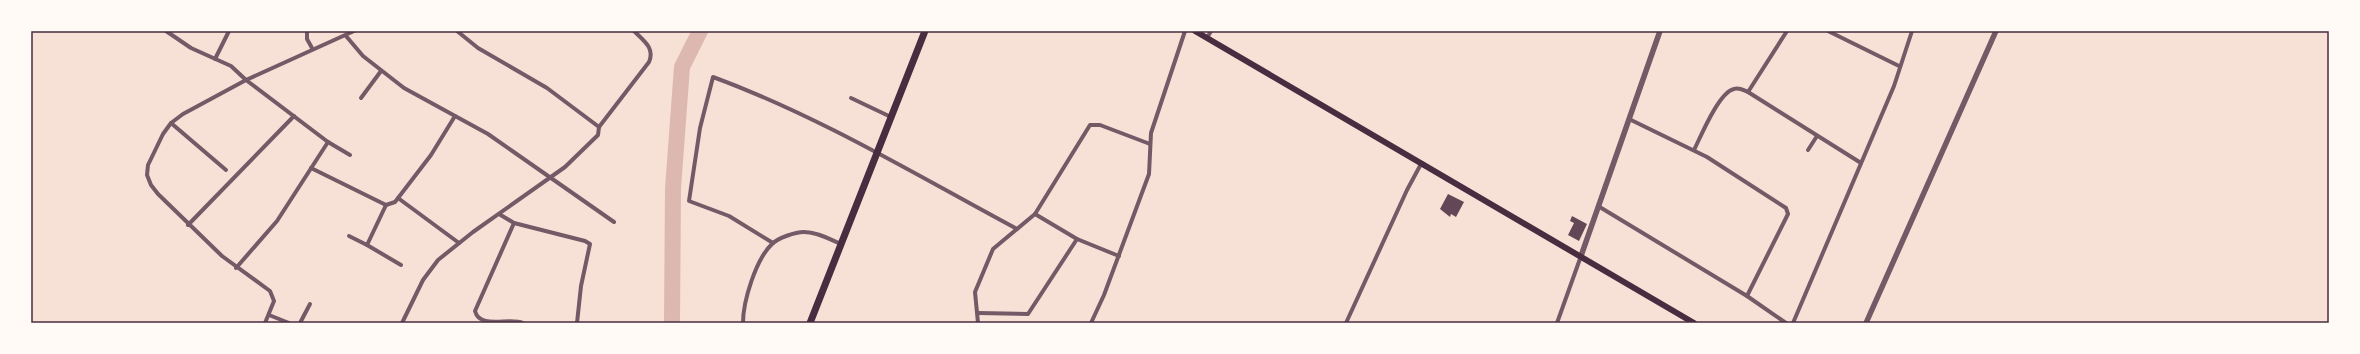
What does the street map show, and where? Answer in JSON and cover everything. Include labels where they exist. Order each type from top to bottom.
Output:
[{"type":"main road","points":[[810,323],[925,31]]},
{"type":"main road","points":[[1195,31],[1694,323]]},
{"type":"street","points":[[166,31],[178,40],[231,66],[246,80],[328,142],[350,155]]},
{"type":"street","points":[[215,59],[229,31]]},
{"type":"street","points":[[307,31],[307,38],[312,48]]},
{"type":"street","points":[[344,31],[363,56],[404,88],[493,138],[614,222]]},
{"type":"street","points":[[265,323],[274,300],[270,291],[236,268],[188,225],[158,194],[147,175],[148,165],[152,155],[171,123],[183,114],[246,80],[312,48],[354,31]]},
{"type":"street","points":[[457,31],[478,48],[547,88],[598,127]]},
{"type":"street","points":[[402,323],[415,294],[431,268],[459,243],[550,179],[598,135],[598,127],[649,62],[652,55],[650,47],[634,31]]},
{"type":"street","points":[[1091,323],[1119,256],[1131,218],[1149,174],[1151,133],[1185,31]]},
{"type":"street","points":[[1207,38],[1211,31]]},
{"type":"street","points":[[1557,323],[1660,31]]},
{"type":"street","points":[[1748,92],[1787,31]]},
{"type":"street","points":[[1828,31],[1899,66]]},
{"type":"street","points":[[1793,323],[1894,86],[1899,66],[1912,31]]},
{"type":"street","points":[[1866,323],[1995,32]]},
{"type":"street","points":[[361,98],[381,71]]},
{"type":"street","points":[[773,243],[728,216],[689,201],[700,128],[713,77],[788,110],[876,153],[1017,229]]},
{"type":"street","points":[[1694,150],[1724,95],[1733,89],[1741,89],[1861,164]]},
{"type":"street","points":[[851,98],[891,117]]},
{"type":"street","points":[[188,225],[294,116]]},
{"type":"street","points":[[311,168],[345,187],[386,205],[392,204],[431,155],[455,116]]},
{"type":"street","points":[[1629,119],[1694,150],[1787,209],[1788,214],[1747,296]]},
{"type":"street","points":[[171,123],[226,170]]},
{"type":"street","points":[[978,323],[978,313],[974,300],[975,292],[990,256],[997,245],[1035,214],[1090,125],[1100,125],[1150,144]]},
{"type":"street","points":[[1808,150],[1817,136]]},
{"type":"street","points":[[236,268],[277,221],[328,142]]},
{"type":"street","points":[[1346,323],[1407,190],[1421,164]]},
{"type":"street","points":[[398,198],[459,243]]},
{"type":"street","points":[[367,245],[386,205]]},
{"type":"street","points":[[1598,206],[1747,296],[1786,323]]},
{"type":"street","points":[[499,214],[514,223],[585,241],[590,244],[581,286],[577,323]]},
{"type":"street","points":[[1035,214],[1077,239],[1119,256]]},
{"type":"street","points":[[514,223],[475,311],[478,317],[484,321],[523,323]]},
{"type":"street","points":[[743,323],[744,305],[757,268],[773,243],[802,232],[815,233],[842,244]]},
{"type":"street","points":[[349,236],[401,264]]},
{"type":"street","points":[[978,313],[1028,314],[1077,239]]},
{"type":"street","points":[[300,323],[310,304]]},
{"type":"street","points":[[269,315],[289,323]]},
{"type":"building","points":[[1448,194],[1464,202],[1456,217],[1451,214],[1450,217],[1440,209]]},
{"type":"building","points":[[1572,216],[1587,224],[1579,241],[1568,235],[1574,223],[1570,221]]},
{"type":"waterway","points":[[672,323],[673,188],[682,67],[700,31]]}]
